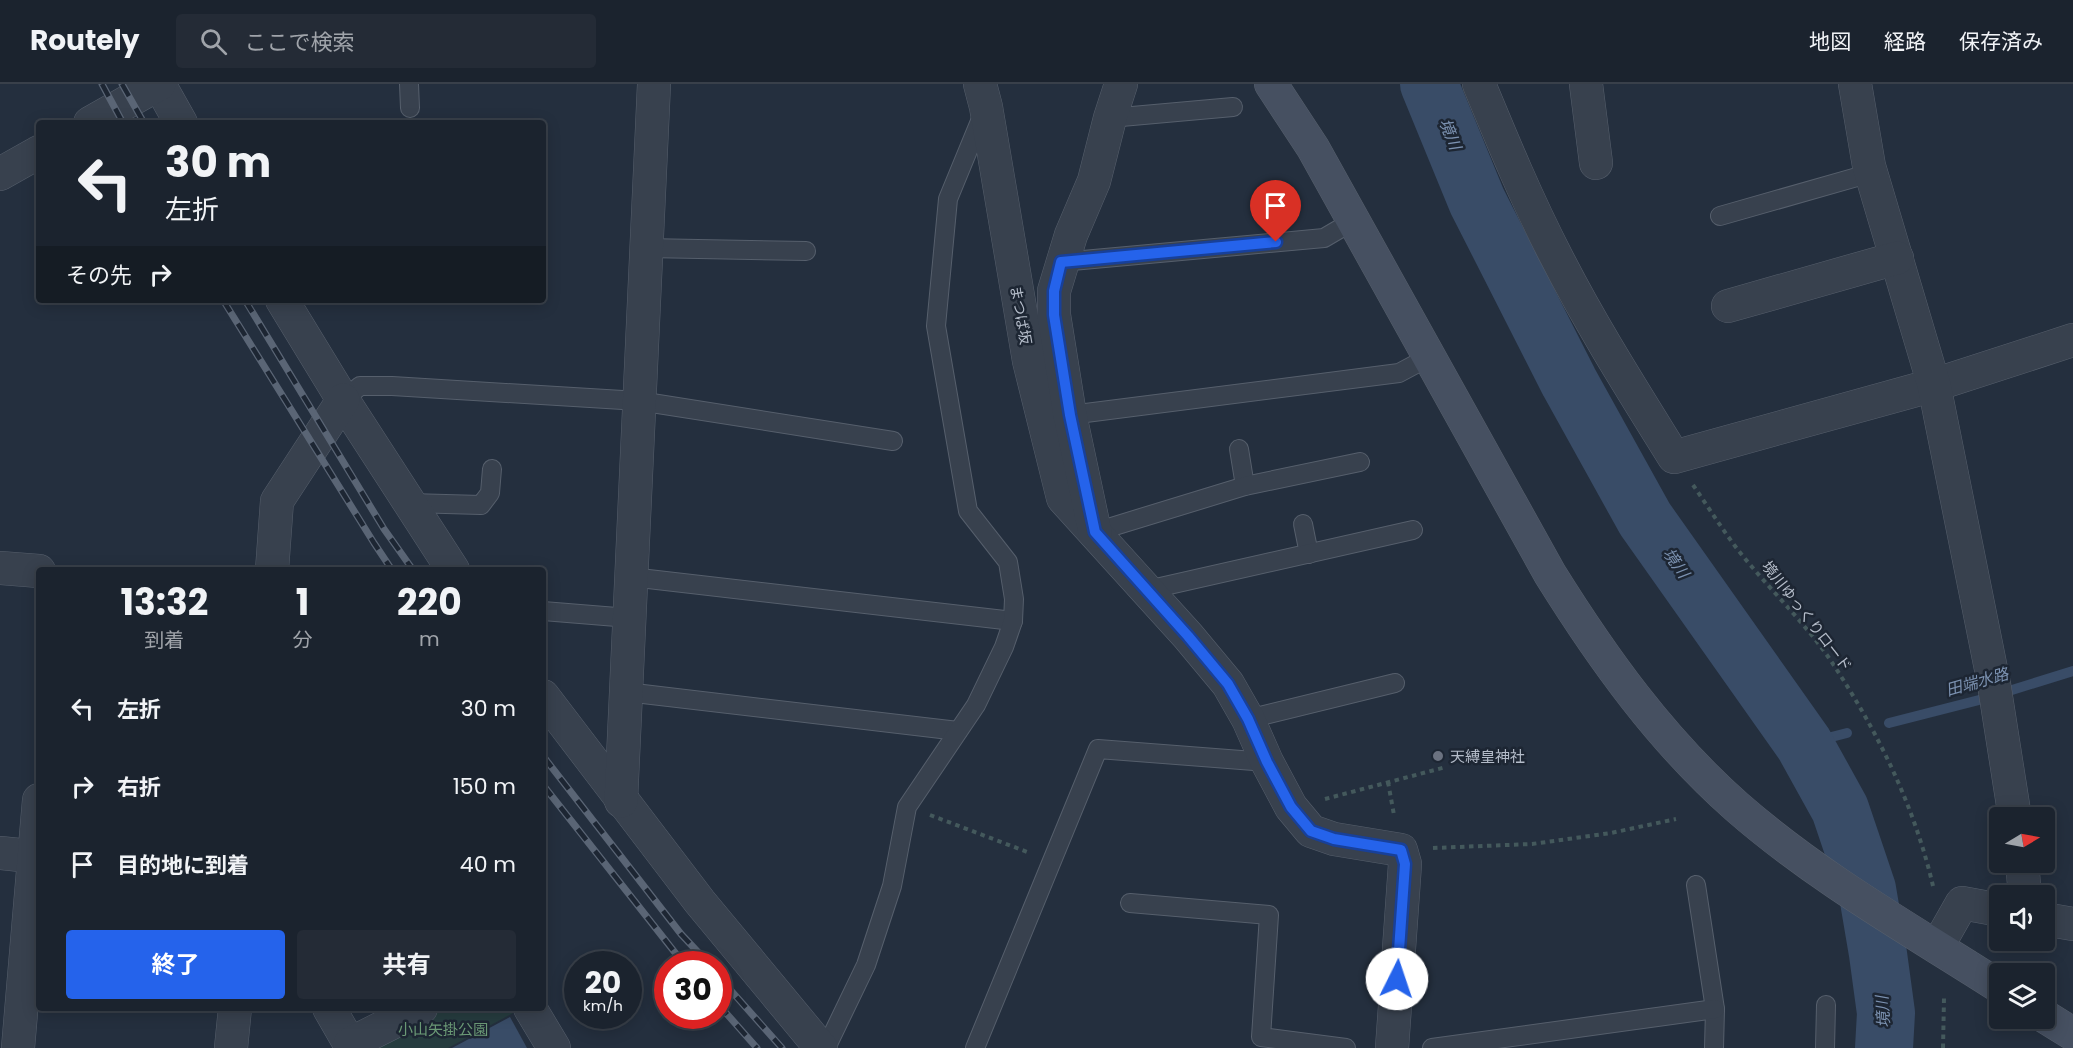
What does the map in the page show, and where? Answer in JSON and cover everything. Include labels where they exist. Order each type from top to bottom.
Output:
[{"type":"street","points":[[95,120],[159,84],[179,120]]},
{"type":"street","points":[[621,801],[654,84]]},
{"type":"street","points":[[1095,532],[1070,415],[1054,315],[1054,291],[1061,262],[1094,181],[1121,84]]},
{"type":"street","points":[[1271,84],[1313,148],[1550,574],[1623,684],[1655,723],[1737,807],[1782,843],[1840,884],[1989,980]]},
{"type":"street","points":[[1479,84],[1516,174],[1556,257],[1606,346],[1674,458],[1934,385],[2073,340]]},
{"type":"street","points":[[1586,84],[1596,163]]},
{"type":"street","points":[[1856,84],[1871,173],[1934,385],[1996,695],[2013,807]]},
{"type":"street","name":"まつば坂","points":[[983,95],[1029,361],[1063,498],[1228,684],[1248,719],[1267,762],[1291,807],[1311,831],[1334,839],[1401,850]]},
{"type":"street","points":[[0,174],[36,154]]},
{"type":"street","points":[[1728,306],[1897,258]]},
{"type":"street","points":[[284,303],[451,567]]},
{"type":"street","points":[[272,567],[277,501],[344,400]]},
{"type":"street","points":[[0,568],[36,572]]},
{"type":"street","points":[[546,700],[700,902],[821,1048]]},
{"type":"street","points":[[1392,1048],[1405,864],[1401,850]]},
{"type":"street","points":[[0,853],[36,856]]},
{"type":"street","points":[[18,1048],[36,866]]},
{"type":"street","points":[[1936,946],[1962,903],[1989,908]]},
{"type":"street","points":[[2055,921],[2073,924]]},
{"type":"street","points":[[231,1048],[235,1011]]},
{"type":"street","points":[[331,1011],[351,1046],[415,1011]]},
{"type":"street","points":[[532,1011],[554,1048]]},
{"type":"street","points":[[2055,1023],[2073,1034]]},
{"type":"lane","points":[[409,84],[410,108]]},
{"type":"lane","points":[[826,1048],[866,965],[892,886],[907,807],[976,705],[1004,647],[1013,621],[1014,599],[1008,562],[968,511],[936,326],[948,200],[983,95]]},
{"type":"lane","points":[[1110,118],[1233,107]]},
{"type":"lane","points":[[1720,216],[1871,173]]},
{"type":"lane","points":[[1061,262],[1324,238],[1353,220]]},
{"type":"lane","points":[[646,248],[806,251]]},
{"type":"lane","points":[[1070,415],[1398,373],[1429,357]]},
{"type":"lane","points":[[344,400],[360,386],[392,386],[639,401],[893,441]]},
{"type":"lane","points":[[1239,449],[1245,486]]},
{"type":"lane","points":[[1095,532],[1245,486],[1360,462]]},
{"type":"lane","points":[[410,503],[481,505],[490,493],[492,469]]},
{"type":"lane","points":[[1303,524],[1309,554]]},
{"type":"lane","points":[[1147,590],[1413,530]]},
{"type":"lane","points":[[631,578],[1013,621]]},
{"type":"lane","points":[[546,611],[628,618]]},
{"type":"lane","points":[[1248,719],[1395,683]]},
{"type":"lane","points":[[626,692],[958,731]]},
{"type":"lane","points":[[975,1048],[1098,748],[1267,762]]},
{"type":"lane","points":[[1696,885],[1715,1009],[1714,1048]]},
{"type":"lane","points":[[1130,903],[1269,915],[1262,1038],[1346,1048]]},
{"type":"lane","points":[[1825,1048],[1826,1005]]},
{"type":"lane","points":[[1432,1048],[1715,1009]]},
{"type":"path","name":"境川ゆっくりロード","points":[[1674,458],[1734,545],[1828,657],[1867,719],[1900,786],[1927,859],[1935,892]]},
{"type":"path","points":[[1291,807],[1446,767]]},
{"type":"path","points":[[907,807],[1052,862]]},
{"type":"path","points":[[1401,850],[1532,844],[1611,833],[1676,819]]},
{"type":"path","points":[[1943,1048],[1944,998]]},
{"type":"green space","name":"小山矢掛公園","points":[[434,1011],[517,1011],[448,1048],[369,1048]]},
{"type":"water","points":[[510,1017],[527,1048],[452,1048]]},
{"type":"waterway","name":"境川","points":[[1429,84],[1477,201],[1569,382],[1645,519],[1804,744],[1840,809],[1867,889],[1886,1013],[1884,1048]]},
{"type":"waterway","name":"田端水路","points":[[1889,723],[1983,699],[2073,671]]},
{"type":"waterway","name":"田端水路","points":[[1804,744],[1847,733]]},
{"type":"railway","points":[[102,84],[121,120]]},
{"type":"railway","points":[[122,84],[142,120]]},
{"type":"railway","points":[[225,303],[390,567]]},
{"type":"railway","points":[[247,303],[384,529],[411,567]]},
{"type":"railway","points":[[546,760],[681,934],[697,951]]},
{"type":"railway","points":[[546,789],[674,951]]},
{"type":"railway","points":[[732,992],[782,1048]]},
{"type":"railway","points":[[732,1020],[757,1048]]},
{"type":"place","name":"天縛皇神社","points":[[1438,756]]},
{"type":"route","points":[[1276,242],[1061,262],[1054,291],[1054,315],[1070,415],[1095,532],[1228,684],[1248,719],[1267,762],[1291,807],[1311,831],[1334,839],[1401,850],[1405,864],[1397,979]]}]
